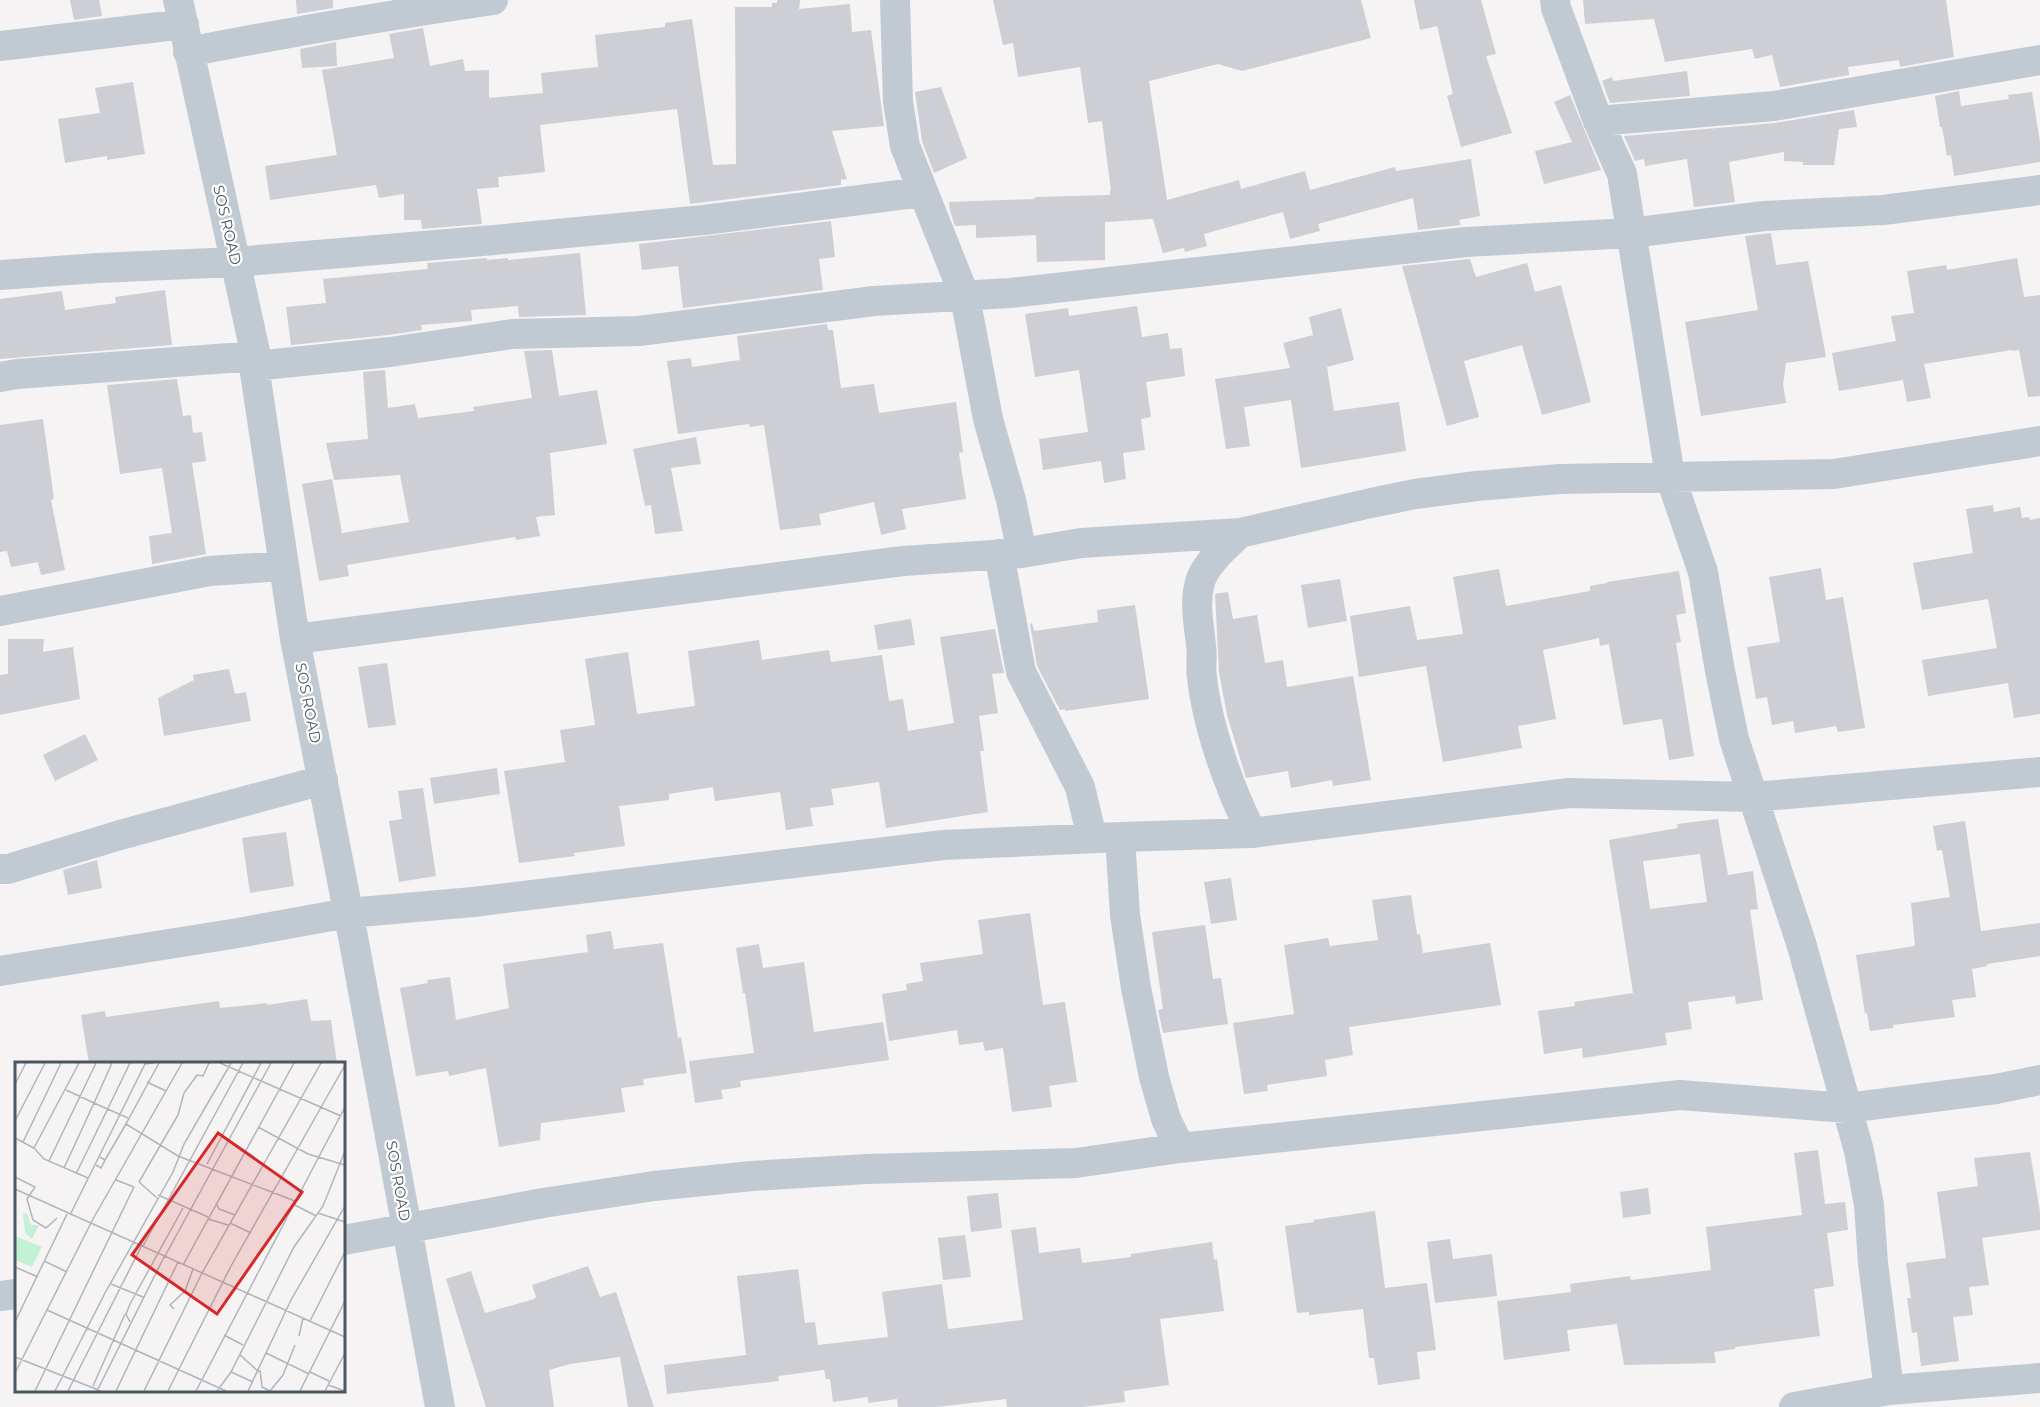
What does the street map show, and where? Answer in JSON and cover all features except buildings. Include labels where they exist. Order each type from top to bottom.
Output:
[{"type":"street","points":[[0,46],[184,25],[290,32],[442,6],[493,0]]},
{"type":"street","points":[[895,0],[898,102],[905,146],[965,297],[988,419],[1011,500],[1010,554],[1021,672],[1106,837],[1125,915],[1136,988],[1154,1077],[1166,1119],[1180,1148]]},
{"type":"street","points":[[1555,0],[1598,121],[1622,174],[1670,477],[1703,572],[1734,739],[1802,946],[1859,1151],[1869,1205],[1889,1390]]},
{"type":"street","name":"SOS ROAD","points":[[184,25],[255,361],[295,639],[440,1407]]},
{"type":"street","points":[[1598,121],[1774,106],[2040,60]]},
{"type":"street","points":[[0,377],[17,374],[390,352],[512,334],[639,331],[874,301],[965,297],[1466,242],[1631,233],[1764,216],[1883,210],[2040,190]]},
{"type":"street","points":[[0,275],[235,262],[704,220],[922,192]]},
{"type":"street","points":[[295,639],[892,562],[1010,554],[1081,543],[1240,533],[1382,501],[1466,487],[1560,479],[1834,474],[2040,441]]},
{"type":"street","points":[[1240,533],[1218,555],[1200,581],[1197,613],[1198,635],[1202,646],[1202,677],[1211,719],[1233,788],[1252,833]]},
{"type":"street","points":[[0,611],[210,571],[283,566]]},
{"type":"street","points":[[0,971],[348,913],[473,902],[943,845],[1252,833],[1569,793],[1754,797],[2040,772]]},
{"type":"street","points":[[0,869],[8,869],[120,835],[323,780]]},
{"type":"street","points":[[345,1240],[543,1203],[654,1186],[752,1176],[867,1169],[1076,1163],[1180,1148],[1680,1095],[1847,1108],[1995,1089],[2040,1080]]},
{"type":"street","points":[[0,1296],[15,1294]]},
{"type":"street","points":[[1794,1407],[1839,1403],[1889,1390],[2040,1378]]}]
